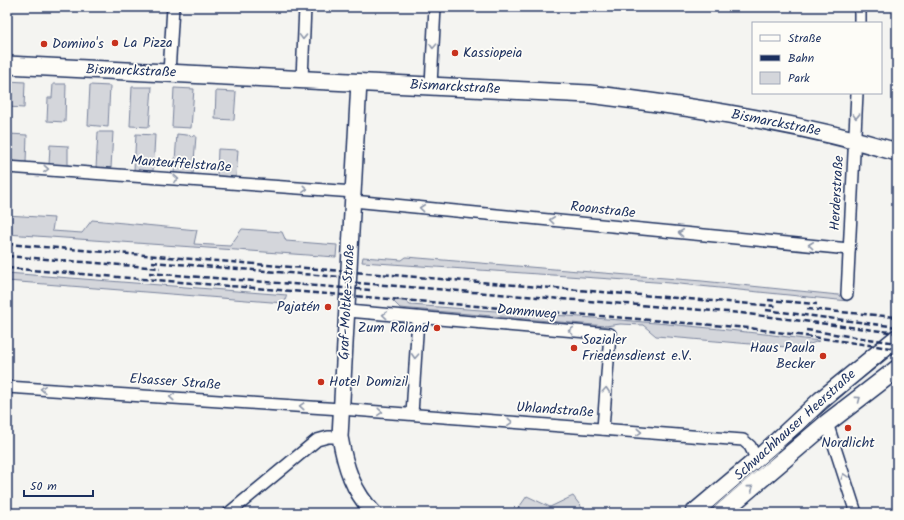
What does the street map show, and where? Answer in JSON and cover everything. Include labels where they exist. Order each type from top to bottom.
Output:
[{"type":"main road","name":"Bismarckstraße","points":[[7,65],[589,94],[663,103],[759,118],[855,139],[897,152]]},
{"type":"main road","name":"Graf-Moltke-Straße","points":[[359,82],[348,311],[340,437],[344,459],[352,482],[366,505],[374,513]]},
{"type":"main road","name":"Schwachhauser Heerstraße","points":[[694,513],[756,460],[821,400],[897,338]]},
{"type":"main road","name":"Schwachhauser Heerstraße","points":[[721,513],[827,423],[897,369]]},
{"type":"street","points":[[170,73],[173,7]]},
{"type":"street","points":[[302,79],[305,7]]},
{"type":"street","points":[[431,86],[435,7]]},
{"type":"street","points":[[860,7],[860,22]]},
{"type":"street","name":"Herderstraße","points":[[847,294],[857,94]]},
{"type":"street","name":"Manteuffelstraße","points":[[7,167],[353,196]]},
{"type":"street","name":"Roonstraße","points":[[353,196],[849,249]]},
{"type":"street","name":"Dammweg","points":[[348,311],[610,334],[603,429]]},
{"type":"street","points":[[412,414],[418,318]]},
{"type":"street","name":"Elsasser Straße","points":[[7,387],[341,409]]},
{"type":"street","name":"Uhlandstraße","points":[[341,409],[743,440],[750,446],[756,460]]},
{"type":"street","points":[[827,423],[856,513]]},
{"type":"street","points":[[229,513],[316,440],[328,437],[340,437]]},
{"type":"green space","points":[[8,81],[25,82],[24,108],[7,107]]},
{"type":"green space","points":[[53,84],[66,84],[65,122],[47,121],[48,98],[52,98]]},
{"type":"green space","points":[[90,85],[110,86],[108,127],[88,125]]},
{"type":"green space","points":[[132,87],[152,87],[149,127],[130,126]]},
{"type":"green space","points":[[174,88],[194,89],[191,128],[172,127]]},
{"type":"green space","points":[[216,91],[236,92],[234,120],[215,119]]},
{"type":"green space","points":[[98,132],[113,132],[111,168],[96,168]]},
{"type":"green space","points":[[9,134],[27,135],[26,163],[7,162]]},
{"type":"green space","points":[[136,134],[155,135],[153,171],[134,170]]},
{"type":"green space","points":[[177,134],[196,136],[193,174],[174,173]]},
{"type":"green space","points":[[50,145],[68,146],[68,166],[49,165]]},
{"type":"green space","points":[[218,149],[238,150],[236,177],[217,176]]},
{"type":"green space","points":[[7,215],[54,218],[52,231],[82,233],[92,220],[197,230],[194,244],[230,246],[242,229],[282,232],[286,241],[337,245],[336,257],[7,234]]},
{"type":"green space","points":[[363,257],[402,260],[406,257],[702,281],[848,296],[848,301],[670,283],[362,262]]},
{"type":"green space","points":[[7,273],[287,295],[284,303],[7,281]]},
{"type":"green space","points":[[392,300],[405,301],[410,305],[666,324],[768,334],[819,341],[798,348],[656,336],[643,325],[620,324],[606,326],[400,308]]},
{"type":"green space","points":[[527,496],[550,507],[573,496],[586,513],[515,513]]},
{"type":"tram line","points":[[706,513],[897,348]]},
{"type":"railway","points":[[7,244],[776,306]]},
{"type":"railway","points":[[7,256],[160,268]]},
{"type":"railway","points":[[152,262],[353,278]]},
{"type":"railway","points":[[7,268],[749,328],[897,349]]},
{"type":"railway","points":[[149,273],[370,290]]},
{"type":"railway","points":[[346,282],[740,313],[897,333]]},
{"type":"railway","points":[[768,300],[817,304]]},
{"type":"railway","points":[[807,309],[897,317]]},
{"type":"railway","points":[[766,310],[897,327]]},
{"type":"railway","points":[[806,330],[897,343]]},
{"type":"place","name":"La Pizza","points":[[115,43]]},
{"type":"place","name":"Domino's","points":[[44,44]]},
{"type":"place","name":"Kassiopeia","points":[[455,53]]},
{"type":"place","name":"Pajatén","points":[[328,307]]},
{"type":"place","name":"Zum Roland","points":[[437,328]]},
{"type":"place","name":"Sozialer Friedensdienst e.V.","points":[[574,348]]},
{"type":"place","name":"Haus Paula Becker","points":[[823,356]]},
{"type":"place","name":"Hotel Domizil","points":[[321,382]]},
{"type":"place","name":"Nordlicht","points":[[848,428]]}]
